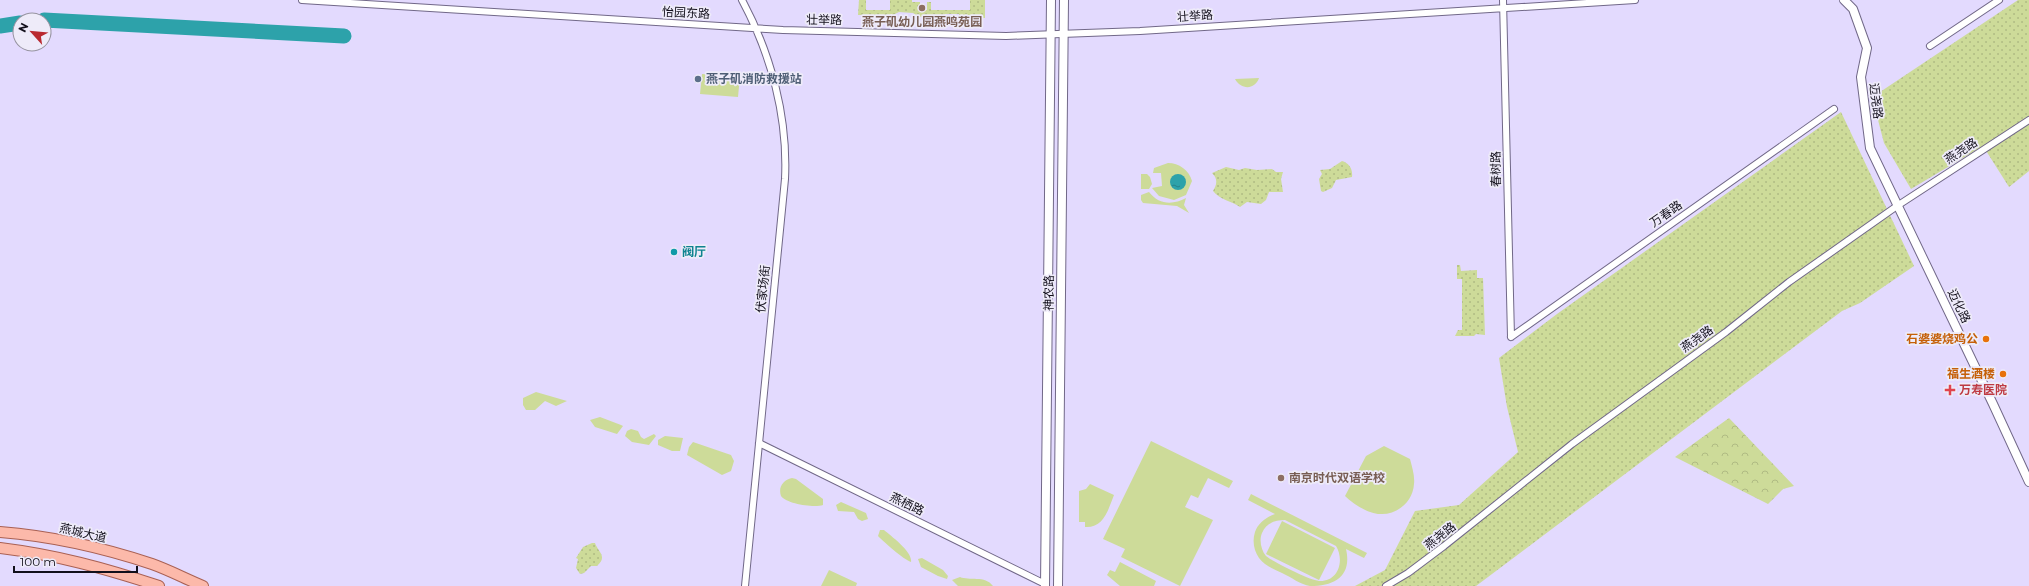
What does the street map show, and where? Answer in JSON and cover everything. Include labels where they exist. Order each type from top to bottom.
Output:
[{"type":"main road","name":"燕城大道","points":[[0,532],[28,534],[97,548],[153,564],[203,586]]},
{"type":"main road","points":[[0,548],[44,554],[101,567],[159,586]]},
{"type":"street","name":"怡园东路","points":[[302,0],[756,28]]},
{"type":"street","name":"伏家场街","points":[[742,0],[756,28],[769,64],[785,135],[786,153],[785,179],[745,586]]},
{"type":"street","name":"神农路","points":[[1045,585],[1051,0]]},
{"type":"street","name":"神农路","points":[[1058,586],[1064,0]]},
{"type":"street","name":"春树路","points":[[1503,0],[1511,337]]},
{"type":"street","name":"壮举路","points":[[756,28],[783,30],[1050,35],[1635,0]]},
{"type":"street","name":"迈尧路","points":[[1844,0],[1853,9],[1867,48],[1860,77],[1870,148],[1897,206]]},
{"type":"street","points":[[1930,46],[1999,0]]},
{"type":"street","name":"万春路","points":[[1511,337],[1834,109]]},
{"type":"street","name":"燕尧路","points":[[1386,586],[1408,573],[1444,546],[1572,444],[1726,332],[1789,282],[1897,206],[2029,120]]},
{"type":"street","name":"迈化路","points":[[1897,206],[2029,482]]},
{"type":"street","name":"燕栖路","points":[[759,444],[1045,585]]},
{"type":"green space","points":[[859,0],[866,0],[866,10],[890,10],[890,0],[912,0],[912,2],[920,2],[920,10],[927,10],[927,2],[931,2],[931,10],[970,10],[970,0],[985,0],[985,18],[959,17],[959,14],[945,14],[944,17],[919,17],[913,13],[899,12],[893,15],[858,15]]},
{"type":"green space","points":[[2018,0],[2029,0],[2029,171],[2009,187],[1983,146],[1911,189],[1884,143],[1878,120],[1880,92]]},
{"type":"green space","points":[[702,74],[740,76],[738,97],[700,94]]},
{"type":"green space","points":[[1259,78],[1254,85],[1248,87],[1244,87],[1235,79]]},
{"type":"green space","points":[[1841,112],[1914,266],[1860,303],[1842,311],[1476,586],[1355,586],[1385,570],[1415,511],[1459,505],[1518,452],[1507,407],[1499,358],[1557,314]]},
{"type":"green space","points":[[1342,161],[1347,163],[1350,167],[1352,177],[1336,180],[1332,188],[1323,192],[1321,191],[1319,179],[1322,174],[1320,170],[1330,169]]},
{"type":"green space","points":[[1168,163],[1176,164],[1186,170],[1192,181],[1186,195],[1174,200],[1159,196],[1152,188],[1162,186],[1161,173],[1153,173],[1154,168]]},
{"type":"green space","points":[[1226,167],[1239,170],[1245,168],[1257,170],[1272,169],[1276,172],[1283,172],[1281,179],[1283,192],[1269,192],[1266,200],[1261,204],[1247,202],[1240,207],[1219,196],[1213,191],[1216,182],[1212,173]]},
{"type":"green space","points":[[1141,174],[1147,174],[1150,177],[1152,184],[1149,189],[1141,189]]},
{"type":"green space","points":[[1149,192],[1157,199],[1171,203],[1186,198],[1184,205],[1189,213],[1177,206],[1143,203],[1141,200],[1141,195]]},
{"type":"green space","points":[[1457,265],[1460,265],[1461,271],[1477,270],[1477,278],[1483,278],[1485,335],[1476,334],[1474,336],[1455,336],[1458,330],[1462,330],[1462,279],[1457,279]]},
{"type":"green space","points":[[536,392],[567,401],[556,406],[545,401],[535,410],[526,410],[523,405],[523,398]]},
{"type":"green space","points":[[600,417],[623,426],[617,434],[595,427],[590,420]]},
{"type":"green space","points":[[1729,418],[1794,486],[1783,489],[1768,504],[1675,457]]},
{"type":"green space","points":[[631,429],[638,431],[644,439],[654,434],[656,436],[649,445],[632,442],[625,436],[627,431]]},
{"type":"green space","points":[[665,436],[683,438],[680,451],[672,451],[658,445],[658,440]]},
{"type":"green space","points":[[1151,441],[1233,481],[1229,488],[1208,478],[1198,498],[1191,495],[1185,507],[1213,520],[1180,586],[1121,557],[1125,549],[1103,539]]},
{"type":"green space","points":[[693,442],[731,455],[734,461],[731,471],[722,475],[687,455],[689,447]]},
{"type":"green space","points":[[1384,446],[1410,459],[1414,481],[1413,490],[1408,501],[1403,506],[1387,514],[1376,514],[1361,508],[1345,496],[1366,456]]},
{"type":"green space","points":[[792,478],[796,479],[823,499],[823,505],[801,505],[784,499],[780,493],[782,484]]},
{"type":"green space","points":[[1090,484],[1114,495],[1107,512],[1101,521],[1097,525],[1085,527],[1085,522],[1079,522],[1079,491],[1086,489]]},
{"type":"green space","points":[[1251,494],[1367,553],[1364,558],[1346,549],[1347,566],[1340,577],[1327,584],[1310,586],[1303,584],[1270,567],[1259,558],[1254,546],[1255,532],[1263,521],[1275,514],[1248,500]],"holes":[[[1285,520],[1336,546],[1340,558],[1338,570],[1331,578],[1319,581],[1307,578],[1266,556],[1262,548],[1261,539],[1262,533],[1268,524],[1274,521]]]},
{"type":"green space","points":[[841,502],[866,513],[868,519],[862,521],[858,519],[854,512],[838,511],[836,505]]},
{"type":"green space","points":[[1282,521],[1335,548],[1319,580],[1266,554]]},
{"type":"green space","points":[[880,530],[884,530],[901,544],[909,554],[911,562],[889,547],[878,536]]},
{"type":"green space","points":[[595,543],[602,559],[597,566],[591,566],[584,573],[580,574],[576,568],[578,559],[576,558],[583,547]]},
{"type":"green space","points":[[922,558],[943,570],[948,576],[947,579],[921,567],[918,559]]},
{"type":"green space","points":[[1120,562],[1156,581],[1154,586],[1120,586],[1107,575],[1110,570],[1115,572]]},
{"type":"green space","points":[[829,570],[857,583],[856,586],[821,586]]},
{"type":"green space","points":[[960,577],[981,579],[993,586],[958,586],[952,580]]},
{"type":"water","points":[[1175,174],[1181,174],[1186,179],[1184,188],[1181,190],[1175,190],[1170,185],[1170,179]]},
{"type":"waterway","points":[[52,20],[344,36]]},
{"type":"waterway","points":[[0,26],[12,24]]},
{"type":"place","name":"燕子矶幼儿园燕鸣苑园","points":[[922,8]]},
{"type":"place","name":"燕子矶消防救援站","points":[[698,79]]},
{"type":"place","name":"阀厅","points":[[674,252]]},
{"type":"place","name":"石婆婆烧鸡公","points":[[1986,339]]},
{"type":"place","name":"福生酒楼","points":[[2003,374]]},
{"type":"place","name":"万寿医院","points":[[1950,390]]},
{"type":"place","name":"南京时代双语学校","points":[[1281,478]]}]
